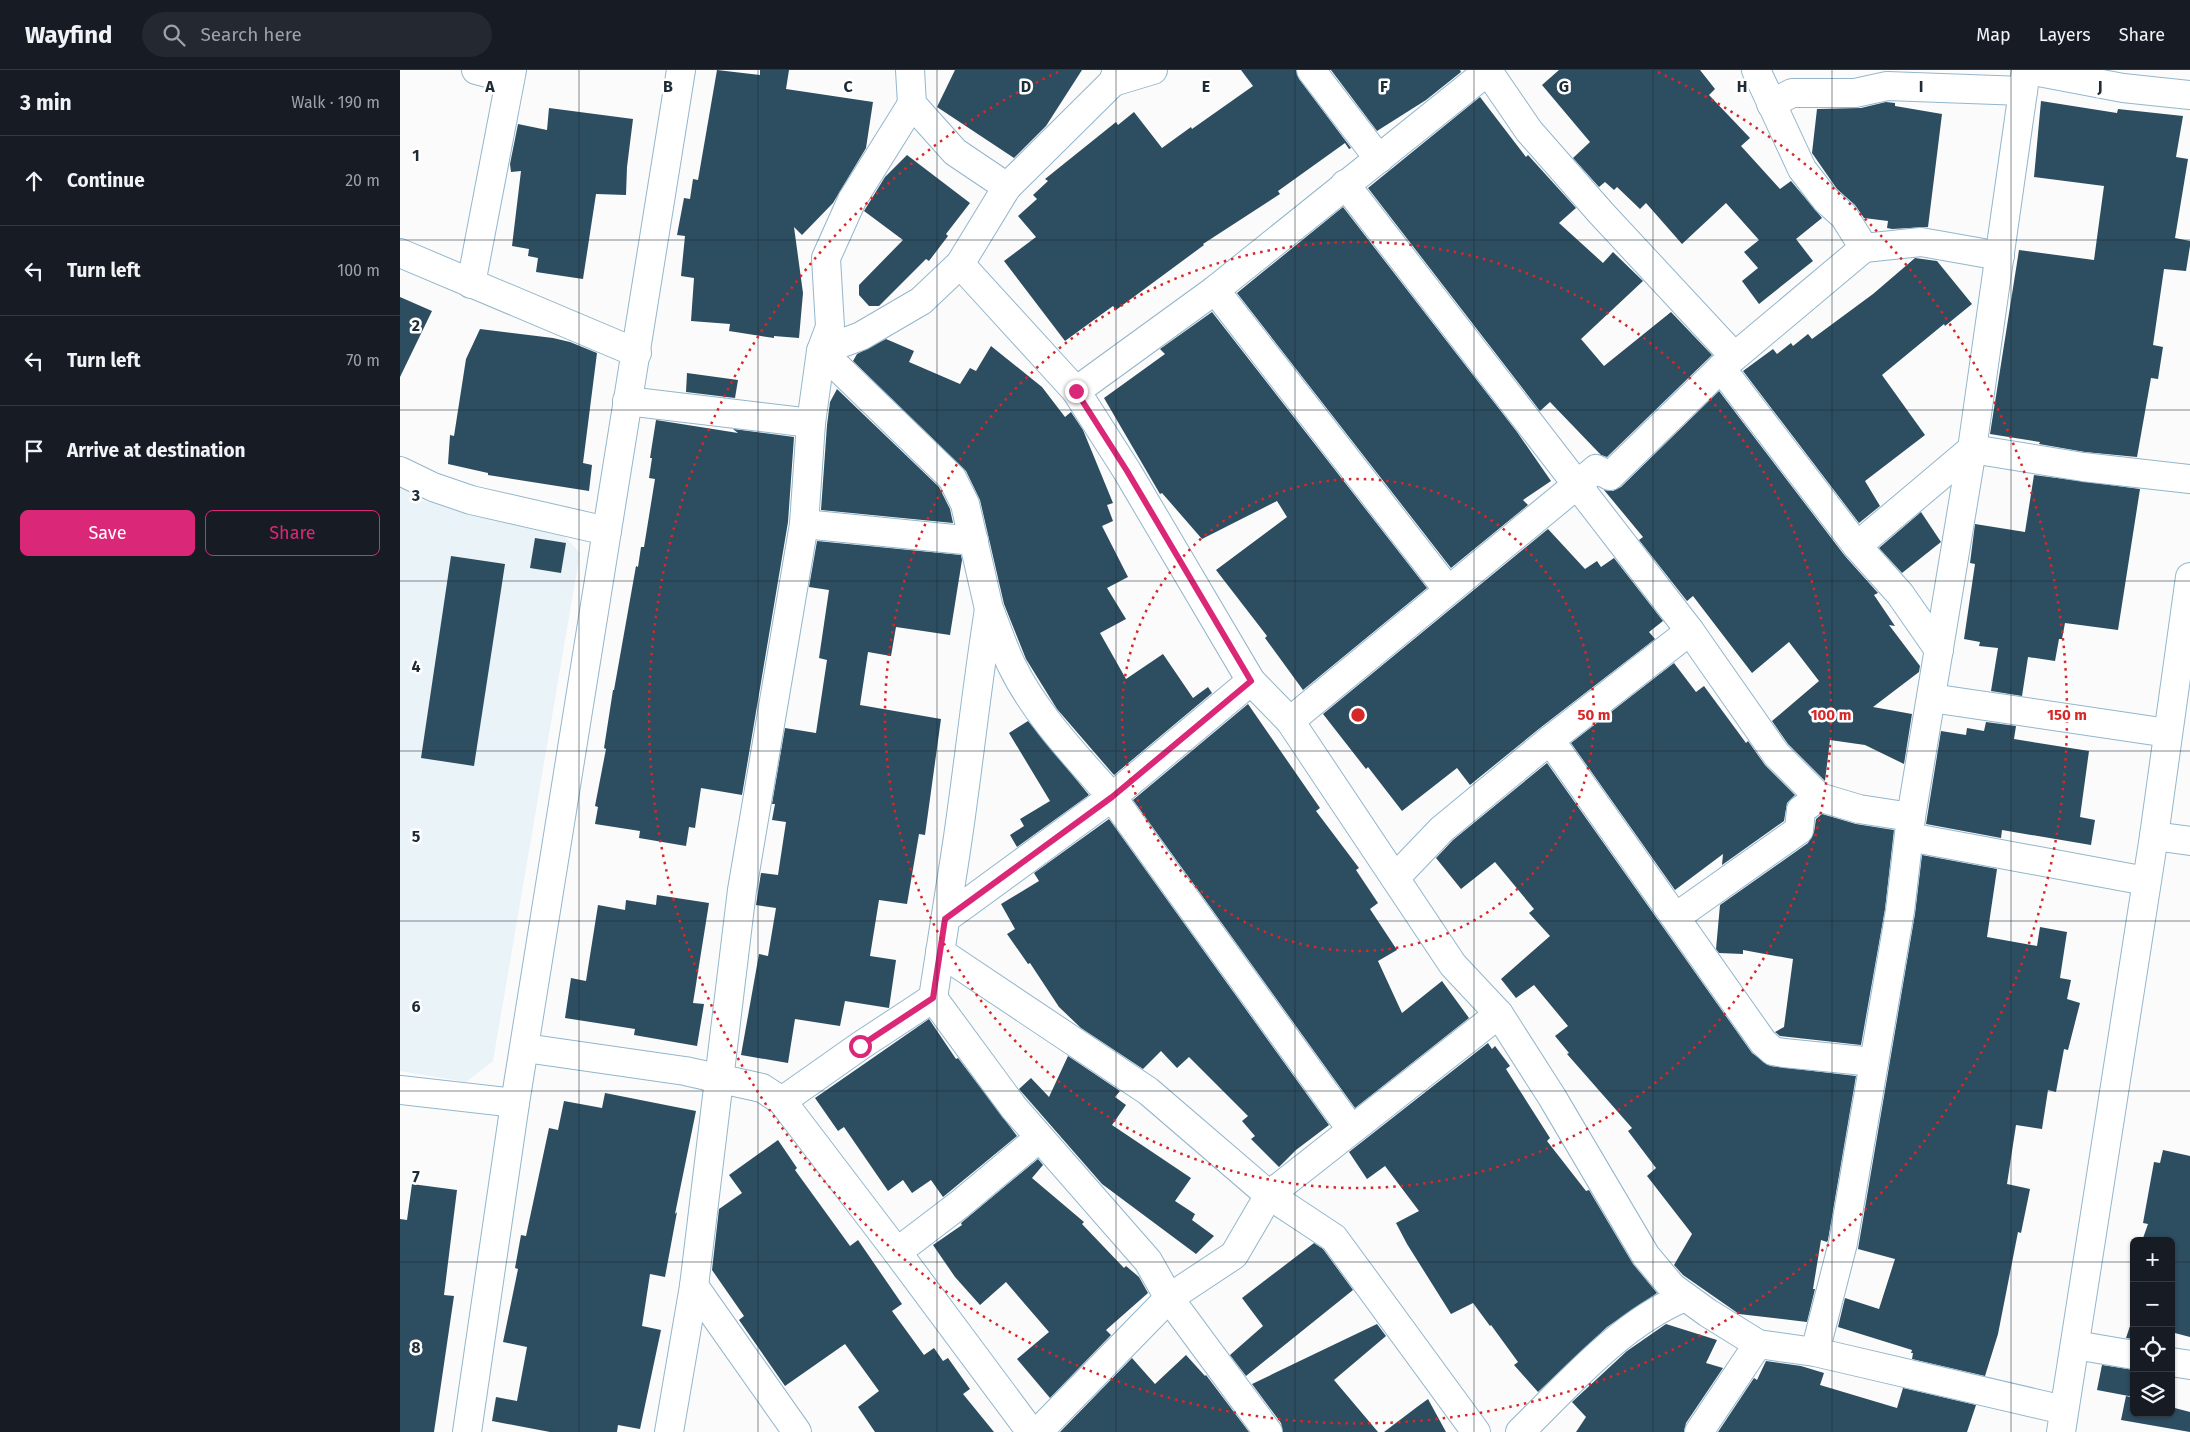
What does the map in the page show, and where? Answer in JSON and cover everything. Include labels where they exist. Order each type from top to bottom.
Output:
[{"type":"street","points":[[471,284],[511,74],[476,70]]},
{"type":"street","points":[[467,1432],[515,1103],[681,70]]},
{"type":"street","points":[[669,1432],[694,1286],[742,890],[804,524],[811,423],[821,351],[830,327],[826,258],[852,200],[912,104],[910,70]]},
{"type":"street","points":[[821,351],[861,336],[921,301],[960,264],[1007,187],[1115,76],[1154,70]]},
{"type":"street","points":[[1311,70],[1379,159]]},
{"type":"street","points":[[1076,391],[1215,290],[1488,70],[1529,131],[1727,362],[1857,546],[1900,594],[1940,650]]},
{"type":"street","points":[[1756,70],[1802,169],[1826,200],[1844,216],[1864,248]]},
{"type":"street","points":[[1771,104],[1792,93],[1855,93],[1887,86],[2026,77],[2190,95]]},
{"type":"street","points":[[1815,1352],[1843,1243],[1900,911],[1910,827],[1972,449],[2026,77]]},
{"type":"street","points":[[912,104],[955,152],[1007,187]]},
{"type":"street","points":[[1345,184],[1690,631],[1776,754],[1819,797],[1910,827],[2146,881]]},
{"type":"street","points":[[1290,721],[1448,590],[1579,485],[1596,469],[1610,476],[1727,362],[1797,306],[1864,248],[1921,242],[2000,256]]},
{"type":"street","points":[[400,253],[637,353]]},
{"type":"street","points":[[960,264],[1076,391],[1127,471],[1251,681],[1290,721],[1453,966],[1498,1014],[1552,1097],[1646,1256],[1672,1287],[1758,1344],[1815,1352],[2063,1421],[2154,836],[2190,577]]},
{"type":"street","points":[[1215,290],[1448,590]]},
{"type":"street","points":[[821,351],[952,478],[965,504],[990,609],[1012,666],[1035,704],[1061,739],[1112,797],[1351,1129]]},
{"type":"street","points":[[627,401],[811,423]]},
{"type":"street","points":[[1857,546],[1972,449],[2083,467],[2190,479]]},
{"type":"street","points":[[400,471],[433,487],[471,500],[607,531]]},
{"type":"street","points":[[804,524],[974,541]]},
{"type":"street","points":[[990,609],[933,998],[1038,1138],[1148,1261],[1169,1298],[1268,1432]]},
{"type":"street","points":[[1395,878],[1442,828],[1550,740],[1690,631]]},
{"type":"street","points":[[945,919],[1112,797],[1251,681]]},
{"type":"street","points":[[1931,698],[2168,733]]},
{"type":"street","points":[[1550,740],[1763,1042],[1773,1050],[1874,1062]]},
{"type":"street","points":[[1676,917],[1799,830],[1801,810],[1819,797]]},
{"type":"street","points":[[2154,836],[2190,841]]},
{"type":"street","points":[[940,952],[1148,1091],[1269,1195],[1334,1238],[1476,1432]]},
{"type":"street","points":[[782,1101],[933,998]]},
{"type":"street","points":[[1038,1432],[1169,1298],[1234,1255],[1269,1195],[1498,1014]]},
{"type":"street","points":[[525,1048],[685,1071],[762,1088],[782,1101],[1031,1432]]},
{"type":"street","points":[[400,1090],[515,1103]]},
{"type":"street","points":[[897,1252],[960,1204],[1038,1138]]},
{"type":"street","points":[[694,1286],[797,1432]]},
{"type":"street","points":[[1520,1432],[1609,1346],[1668,1304],[1685,1297]]},
{"type":"street","points":[[1699,1432],[1758,1344]]},
{"type":"street","points":[[2075,1345],[2130,1354]]},
{"type":"street","points":[[2175,1363],[2190,1365]]},
{"type":"shaded area","points":[[400,488],[424,501],[551,522],[580,553],[493,1061],[466,1082],[400,1071]]},
{"type":"building","points":[[717,70],[760,75],[760,70],[789,70],[786,89],[873,102],[866,148],[833,203],[802,235],[794,227],[803,293],[799,338],[774,336],[774,338],[729,331],[730,324],[691,321],[694,278],[681,276],[685,236],[677,235],[684,198],[690,199],[693,179],[698,180]]},
{"type":"building","points":[[955,70],[1082,70],[1046,126],[1014,158],[937,107]]},
{"type":"building","points":[[1241,70],[1296,70],[1299,79],[1351,148],[1349,149],[1345,143],[1278,191],[1280,194],[1203,244],[1116,310],[1113,306],[1065,341],[1004,261],[1036,237],[1018,216],[1037,199],[1033,195],[1048,181],[1045,179],[1116,122],[1118,125],[1134,112],[1162,148],[1253,86]]},
{"type":"building","points":[[1331,70],[1460,70],[1461,72],[1426,100],[1377,131]]},
{"type":"building","points":[[1559,70],[1700,70],[1715,89],[1709,95],[1750,138],[1741,146],[1780,189],[1791,181],[1822,218],[1796,239],[1813,261],[1759,304],[1742,281],[1758,268],[1744,252],[1759,240],[1726,203],[1682,244],[1646,203],[1640,209],[1617,187],[1614,190],[1605,182],[1599,187],[1573,158],[1590,142],[1542,85]]},
{"type":"building","points":[[1480,97],[1526,157],[1528,155],[1576,208],[1559,223],[1603,263],[1613,252],[1643,281],[1581,339],[1604,366],[1671,312],[1712,355],[1607,457],[1601,455],[1550,402],[1540,411],[1368,188]]},
{"type":"building","points":[[2041,101],[2117,113],[2118,109],[2183,116],[2176,157],[2188,159],[2175,238],[2190,241],[2190,246],[2186,271],[2164,269],[2153,345],[2163,347],[2158,379],[2151,378],[2137,457],[2085,452],[1990,434],[2019,250],[2094,260],[2104,186],[2034,177]]},
{"type":"building","points":[[1886,102],[1895,103],[1895,106],[1942,114],[1928,227],[1892,229],[1887,228],[1888,221],[1864,218],[1855,205],[1837,189],[1812,153],[1817,109],[1861,108]]},
{"type":"building","points":[[549,108],[633,119],[627,167],[626,195],[596,194],[583,279],[536,272],[538,258],[528,256],[529,249],[512,246],[521,171],[511,172],[510,164],[518,124],[547,130]]},
{"type":"building","points":[[907,155],[970,203],[946,234],[948,236],[929,261],[926,259],[879,306],[869,306],[859,295],[859,285],[903,240],[864,211],[885,177]]},
{"type":"building","points":[[1343,207],[1517,432],[1551,481],[1523,500],[1528,505],[1451,568],[1237,293]]},
{"type":"building","points":[[1915,258],[1937,261],[1972,304],[1945,326],[1944,324],[1882,375],[1925,435],[1865,481],[1880,506],[1859,523],[1743,371],[1773,349],[1777,354],[1791,343],[1793,346],[1808,334],[1812,339],[1873,294]]},
{"type":"building","points":[[400,297],[432,311],[400,377]]},
{"type":"building","points":[[1212,312],[1427,588],[1303,690],[1265,638],[1267,636],[1216,570],[1287,517],[1277,501],[1202,539],[1162,493],[1160,494],[1104,398],[1165,354],[1160,349]]},
{"type":"building","points":[[480,329],[553,338],[570,342],[597,353],[583,463],[592,465],[589,491],[488,475],[488,473],[448,464],[450,435],[454,436],[466,359]]},
{"type":"building","points":[[886,339],[914,351],[909,362],[960,384],[970,368],[976,371],[991,346],[1042,387],[1065,417],[1071,412],[1083,430],[1113,503],[1107,505],[1113,521],[1102,526],[1128,577],[1107,588],[1126,619],[1100,633],[1126,679],[1163,654],[1193,698],[1208,687],[1212,693],[1114,775],[1057,709],[1026,659],[1004,604],[980,500],[966,471],[853,361],[857,354]]},
{"type":"building","points":[[687,373],[738,380],[735,398],[686,392]]},
{"type":"building","points":[[837,389],[939,487],[950,509],[953,523],[821,510],[830,402]]},
{"type":"building","points":[[1719,391],[1845,556],[1878,593],[1874,595],[1895,626],[1889,625],[1920,666],[1919,672],[1873,707],[1912,714],[1904,764],[1865,745],[1830,740],[1825,781],[1788,744],[1772,721],[1819,681],[1789,642],[1752,673],[1693,596],[1687,601],[1639,540],[1643,537],[1604,490],[1613,491],[1621,487]]},
{"type":"building","points":[[656,420],[738,433],[733,429],[794,437],[788,522],[742,795],[701,788],[695,828],[689,827],[686,846],[639,838],[640,831],[595,824],[598,807],[595,806],[606,749],[604,748],[613,690],[636,566],[638,567],[641,547],[644,547],[655,479],[649,478]]},
{"type":"building","points":[[2034,475],[2140,489],[2118,630],[2065,623],[2062,639],[2059,639],[2055,661],[2028,657],[2022,696],[1991,691],[1998,648],[1979,646],[1980,642],[1964,639],[1975,564],[1970,563],[1975,524],[2025,532]]},
{"type":"building","points":[[1921,512],[1941,542],[1902,573],[1879,548]]},
{"type":"building","points":[[1548,529],[1585,569],[1597,561],[1601,567],[1614,558],[1663,621],[1649,632],[1655,639],[1470,785],[1457,768],[1402,811],[1323,714]]},
{"type":"building","points":[[535,538],[566,543],[561,573],[530,568]]},
{"type":"building","points":[[817,541],[961,555],[962,560],[950,635],[896,627],[891,656],[868,652],[860,705],[941,719],[925,835],[919,834],[907,904],[879,900],[870,956],[896,960],[889,1008],[845,1001],[840,1026],[795,1019],[788,1063],[741,1055],[759,954],[768,956],[776,908],[756,905],[761,873],[778,875],[786,822],[772,820],[775,804],[772,804],[785,728],[816,733],[827,660],[819,658],[829,590],[809,587]]},
{"type":"building","points":[[451,556],[505,564],[474,766],[421,758]]},
{"type":"building","points":[[1674,663],[1696,692],[1704,686],[1746,743],[1748,741],[1765,765],[1795,795],[1787,803],[1784,821],[1722,865],[1723,854],[1675,890],[1571,743]]},
{"type":"building","points":[[1248,704],[1320,808],[1316,811],[1359,868],[1356,870],[1378,903],[1370,909],[1397,950],[1378,961],[1402,1013],[1442,981],[1469,1018],[1355,1108],[1133,800]]},
{"type":"building","points":[[1028,721],[1089,795],[1017,847],[1010,835],[1024,826],[1020,819],[1050,801],[1009,733]]},
{"type":"building","points":[[1986,722],[2016,726],[2014,739],[2089,751],[2080,817],[2095,820],[2091,845],[2002,830],[2001,838],[1926,824],[1941,731],[1966,735],[1967,728],[1984,731]]},
{"type":"building","points":[[1547,763],[1752,1053],[1770,1066],[1856,1076],[1828,1240],[1827,1242],[1821,1240],[1813,1289],[1815,1289],[1807,1322],[1739,1314],[1683,1275],[1674,1265],[1692,1234],[1647,1176],[1656,1168],[1628,1131],[1632,1128],[1567,1054],[1569,1053],[1555,1036],[1568,1026],[1534,985],[1516,998],[1501,979],[1550,936],[1529,913],[1534,909],[1495,862],[1461,889],[1436,858],[1453,840]]},
{"type":"building","points":[[1822,814],[1856,824],[1894,830],[1885,909],[1861,1045],[1780,1036],[1775,1032],[1784,1027],[1793,959],[1743,950],[1743,954],[1719,953],[1716,949],[1720,905],[1808,843],[1814,832],[1816,819]]},
{"type":"building","points":[[1109,819],[1329,1125],[1296,1150],[1279,1167],[1251,1139],[1255,1136],[1242,1121],[1248,1116],[1189,1057],[1177,1068],[1161,1051],[1143,1069],[1081,1028],[1059,1007],[1030,963],[1028,964],[1007,934],[1015,929],[1001,904],[1039,881],[1034,873]]},
{"type":"building","points":[[1922,855],[1997,869],[1987,937],[2037,946],[2040,927],[2067,932],[2060,978],[2071,980],[2067,999],[2080,1003],[2068,1050],[2064,1049],[2056,1092],[2048,1090],[2042,1129],[2016,1125],[2007,1184],[2030,1189],[2021,1233],[2018,1232],[1998,1334],[1985,1376],[1912,1359],[1912,1350],[1838,1327],[1845,1298],[1879,1309],[1895,1259],[1858,1249],[1915,914]]},
{"type":"building","points":[[657,895],[709,903],[693,1003],[704,1004],[697,1046],[634,1035],[635,1029],[565,1018],[571,978],[586,981],[598,905],[625,910],[626,900],[656,905]]},
{"type":"building","points":[[929,1019],[956,1059],[958,1058],[1017,1136],[943,1197],[931,1180],[912,1193],[903,1180],[888,1191],[844,1127],[838,1131],[815,1098]]},
{"type":"building","points":[[1488,1043],[1492,1049],[1495,1046],[1510,1066],[1506,1069],[1550,1138],[1547,1141],[1586,1191],[1589,1190],[1633,1264],[1657,1293],[1607,1327],[1538,1392],[1514,1365],[1518,1362],[1473,1303],[1451,1314],[1396,1223],[1419,1211],[1385,1166],[1367,1179],[1349,1152]]},
{"type":"building","points":[[1068,1056],[1120,1091],[1115,1097],[1126,1105],[1112,1125],[1191,1178],[1175,1201],[1195,1214],[1192,1220],[1214,1236],[1196,1254],[1102,1184],[1019,1089],[1031,1078],[1049,1097]]},
{"type":"building","points":[[605,1093],[696,1111],[675,1214],[677,1212],[665,1277],[650,1274],[642,1326],[661,1330],[640,1429],[618,1425],[617,1432],[550,1432],[492,1421],[496,1397],[517,1401],[527,1347],[503,1342],[518,1269],[515,1268],[521,1235],[526,1236],[549,1128],[558,1130],[564,1101],[602,1108]]},
{"type":"building","points":[[778,1140],[797,1168],[795,1170],[850,1246],[858,1240],[902,1304],[892,1311],[924,1355],[934,1348],[943,1361],[948,1358],[970,1389],[963,1394],[994,1432],[875,1432],[858,1407],[879,1391],[845,1344],[785,1386],[739,1320],[744,1316],[712,1270],[719,1209],[742,1193],[729,1175]]},
{"type":"building","points":[[2163,1150],[2190,1156],[2190,1337],[2175,1333],[2175,1237],[2143,1237],[2148,1224],[2143,1223],[2154,1162],[2160,1163]]},
{"type":"building","points":[[1038,1159],[1043,1165],[1032,1178],[1084,1222],[1082,1224],[1124,1268],[1126,1266],[1139,1277],[1148,1293],[1106,1330],[1111,1335],[1050,1398],[1017,1359],[1049,1332],[1006,1282],[980,1305],[955,1277],[933,1245],[962,1225],[961,1223]]},
{"type":"building","points":[[412,1184],[457,1190],[444,1295],[454,1296],[434,1432],[400,1432],[400,1219],[407,1220]]},
{"type":"building","points":[[1314,1243],[1323,1249],[1353,1290],[1246,1376],[1230,1355],[1263,1326],[1242,1298]]},
{"type":"building","points":[[1377,1324],[1386,1336],[1334,1380],[1378,1432],[1283,1432],[1281,1423],[1252,1384]]},
{"type":"building","points":[[1666,1324],[1717,1340],[1706,1363],[1723,1368],[1686,1423],[1684,1432],[1576,1432],[1586,1417],[1572,1402],[1627,1351]]},
{"type":"building","points":[[2130,1326],[2130,1338],[2126,1338]]},
{"type":"building","points":[[1186,1355],[1206,1375],[1249,1432],[1060,1432],[1132,1358],[1155,1384]]},
{"type":"building","points":[[1766,1361],[1801,1366],[1824,1373],[1820,1385],[1897,1408],[1903,1388],[1976,1405],[1967,1432],[1718,1432],[1754,1378],[1757,1380]]},
{"type":"building","points":[[2102,1365],[2130,1369],[2130,1396],[2097,1390]]},
{"type":"building","points":[[2126,1396],[2130,1397],[2130,1417],[2175,1417],[2175,1408],[2190,1412],[2190,1432],[2121,1420]]},
{"type":"building","points":[[1428,1399],[1446,1432],[1384,1432],[1417,1407]]},
{"type":"route","points":[[860,1046],[933,998],[945,919],[1112,797],[1251,681],[1127,471],[1076,391]]}]
